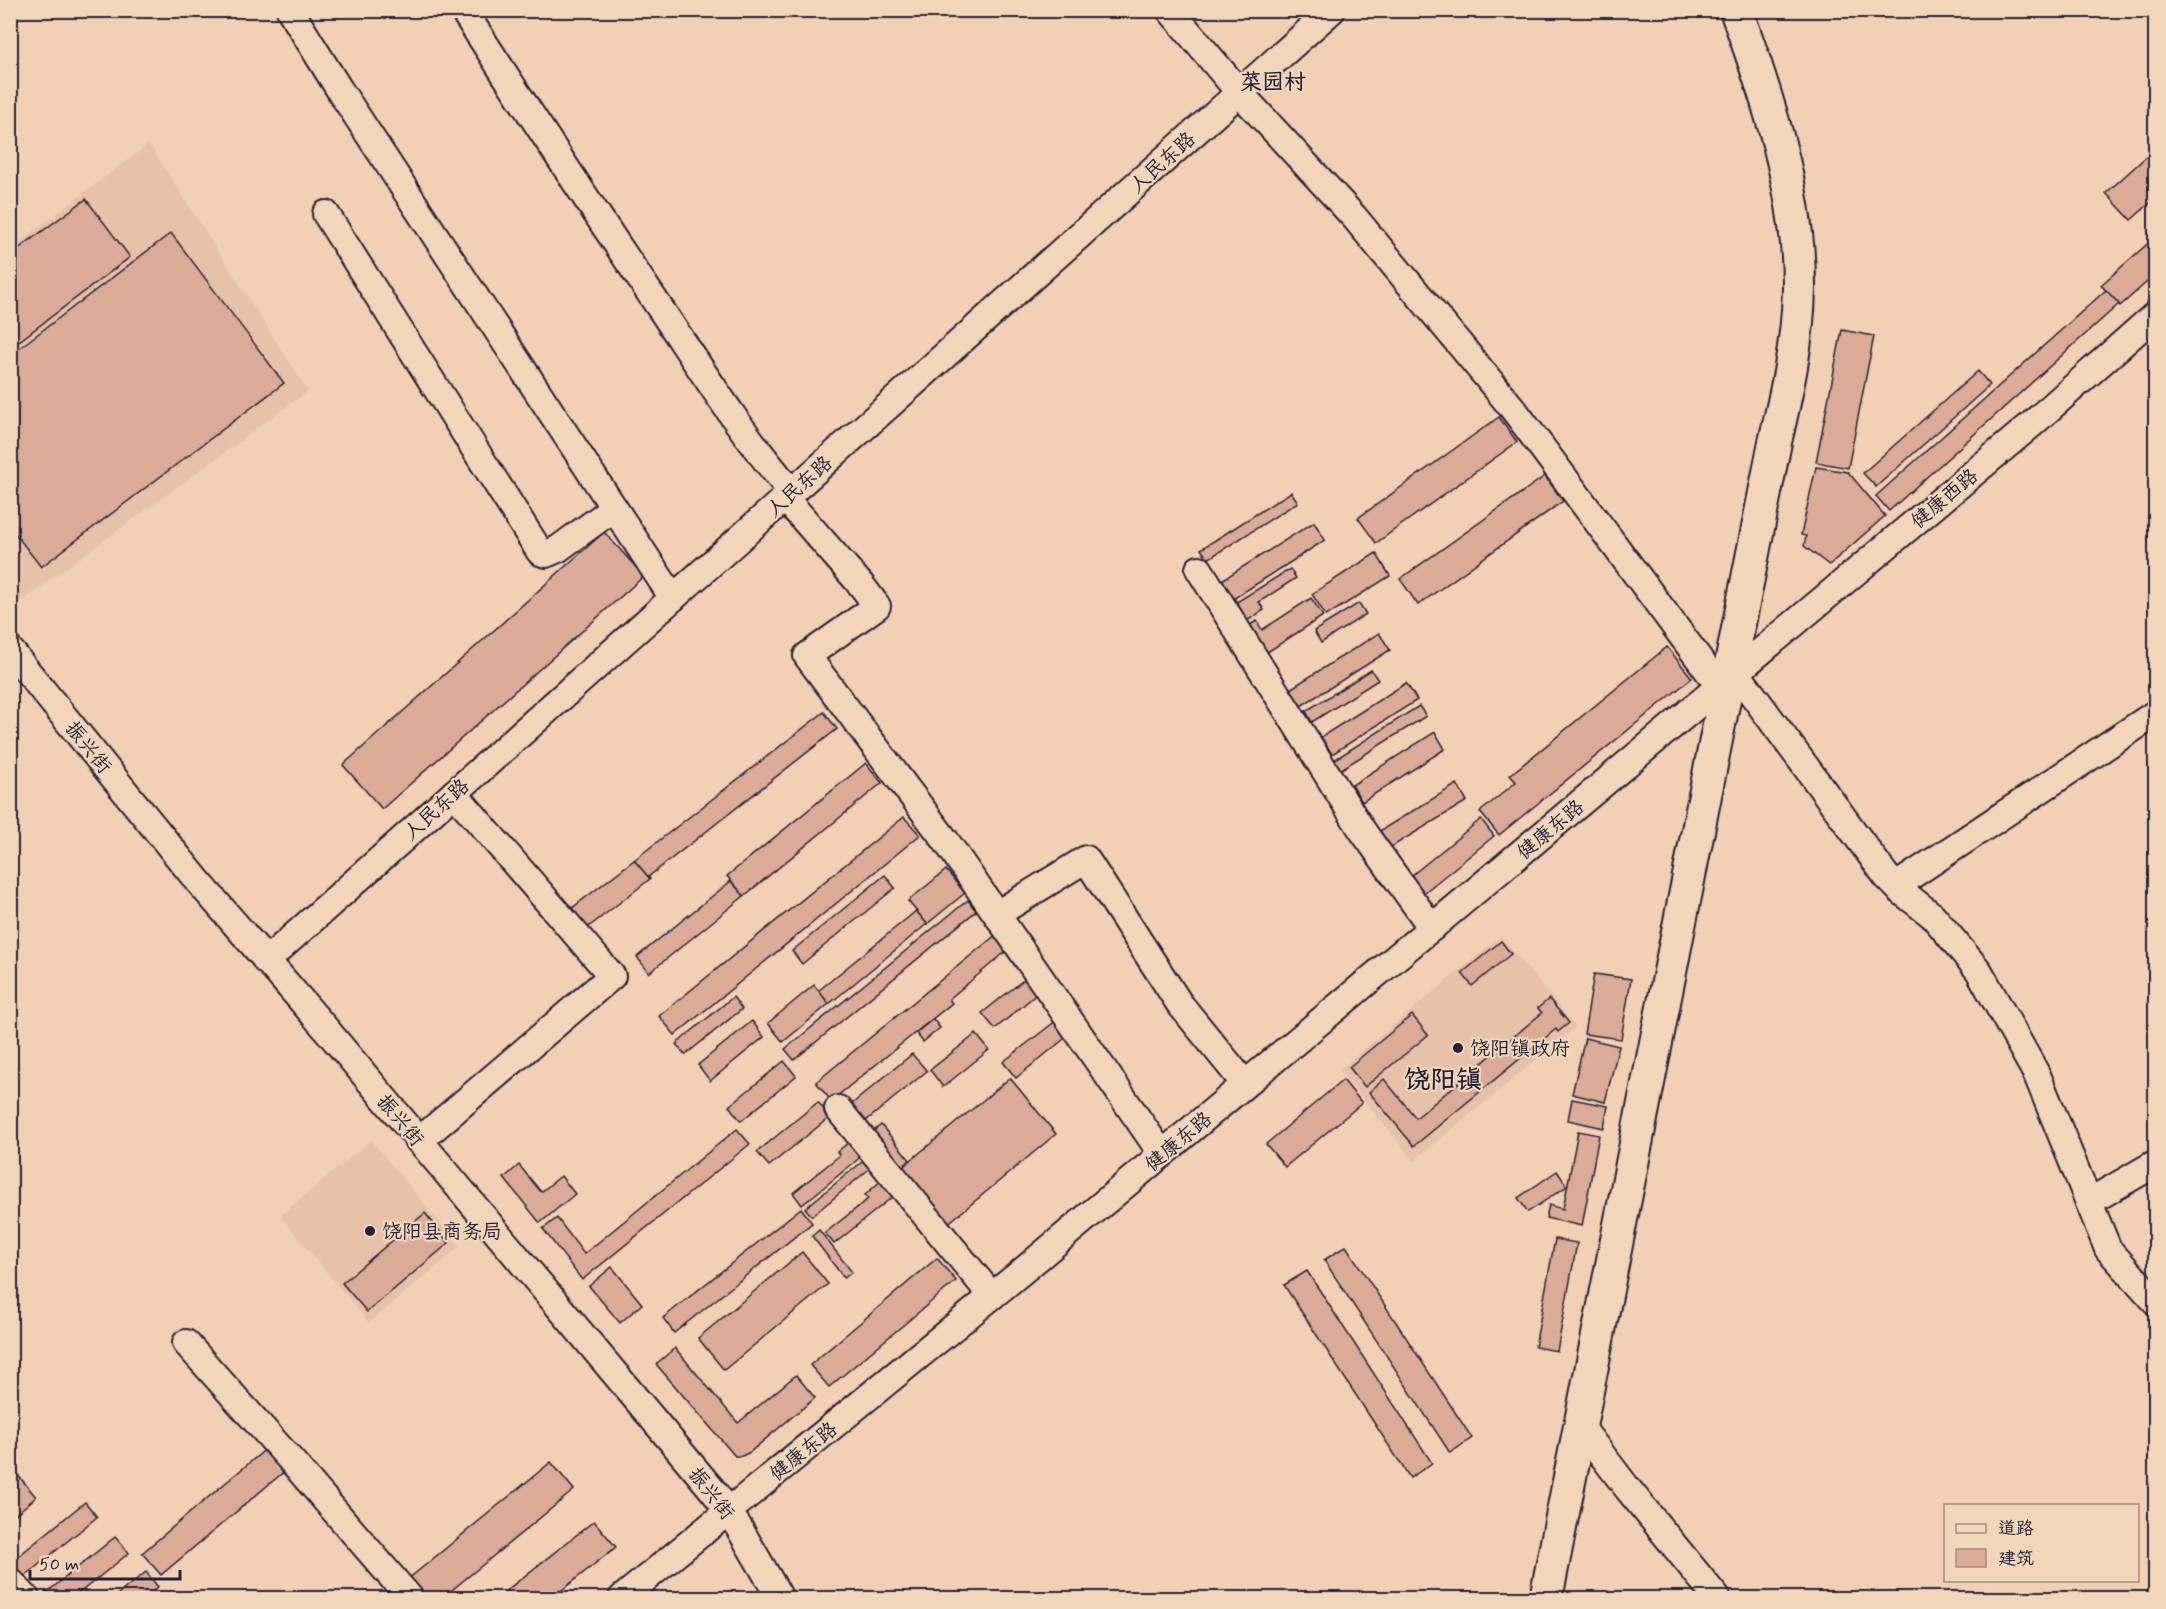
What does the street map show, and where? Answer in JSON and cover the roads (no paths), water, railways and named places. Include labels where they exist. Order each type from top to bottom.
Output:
[{"type":"main road","points":[[1546,1599],[1775,441],[1791,376],[1799,288],[1796,242],[1786,178],[1774,126],[1736,10]]},
{"type":"street","points":[[290,10],[339,89],[673,598]]},
{"type":"street","points":[[463,10],[573,180],[730,412],[788,495],[877,606],[807,656],[946,841],[1162,1154]]},
{"type":"street","points":[[1170,10],[1240,93],[1354,218],[1514,410],[1887,877],[1933,916],[1979,971],[2037,1075],[2108,1250],[2156,1302]]},
{"type":"street","name":"人民东路","points":[[266,961],[1332,10]]},
{"type":"street","points":[[326,214],[540,552],[546,554],[558,549],[614,508]]},
{"type":"street","name":"健康西路","points":[[1728,679],[2032,424],[2156,314]]},
{"type":"street","points":[[1199,569],[1362,830],[1431,928]]},
{"type":"street","name":"振兴街","points":[[10,650],[197,880],[419,1141],[728,1512],[780,1599]]},
{"type":"street","name":"健康东路","points":[[622,1599],[992,1296],[1728,679]]},
{"type":"street","points":[[1896,886],[2156,713]]},
{"type":"street","points":[[419,1141],[612,976],[454,792]]},
{"type":"street","points":[[997,914],[1086,859],[1179,1003],[1245,1084]]},
{"type":"street","points":[[838,1109],[992,1296]]},
{"type":"street","points":[[2089,1202],[2156,1162]]},
{"type":"street","points":[[186,1343],[297,1467],[410,1599]]},
{"type":"street","points":[[1580,1426],[1717,1599]]},
{"type":"street","points":[[10,1581],[26,1599]]},
{"type":"place","name":"饶阳镇政府","points":[[1458,1048]]},
{"type":"place","name":"饶阳县商务局","points":[[370,1231]]},
{"type":"district","name":"菜园村","points":[[1273,81]]},
{"type":"district","name":"饶阳镇","points":[[1443,1079]]}]
